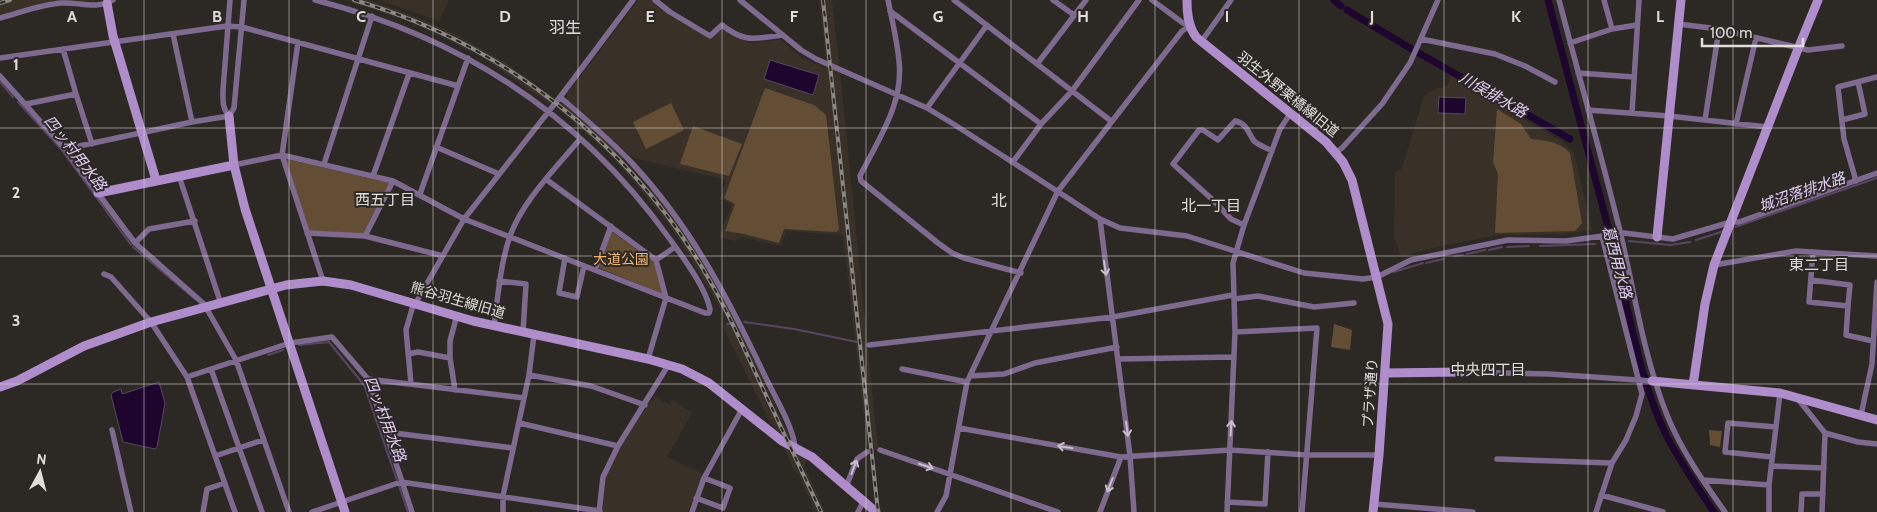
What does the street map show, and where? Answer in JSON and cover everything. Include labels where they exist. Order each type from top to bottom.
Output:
[{"type":"street","points":[[230,0],[223,102],[229,116],[234,164],[245,209],[344,512]]},
{"type":"street","points":[[65,149],[229,116],[234,108],[244,0]]},
{"type":"street","points":[[98,193],[282,155],[393,181],[464,219],[509,238],[709,313],[710,310],[696,278],[675,247],[606,162],[549,110],[468,58],[420,35],[372,16],[315,0]]},
{"type":"street","points":[[411,384],[406,330],[418,299],[464,219],[633,0]]},
{"type":"street","points":[[655,0],[670,12],[710,36],[722,25],[734,34],[747,39],[784,35]]},
{"type":"street","points":[[740,0],[801,50],[816,59],[927,108],[1100,219],[1120,228],[1187,236],[1304,274],[1357,279],[1377,277],[1411,260],[1508,240],[1561,241],[1619,233],[1673,239],[1685,237],[1731,222],[1739,222],[1877,173]]},
{"type":"street","points":[[888,0],[900,62],[897,94],[891,117],[860,176],[861,180],[938,243],[952,252],[964,258],[1021,273]]},
{"type":"street","points":[[954,0],[1111,121]]},
{"type":"street","points":[[1053,0],[1074,15]]},
{"type":"street","points":[[1037,64],[1086,0]]},
{"type":"street","points":[[1013,162],[1041,124],[1072,91],[1139,0]]},
{"type":"street","points":[[936,512],[944,501],[951,474],[967,382],[993,332],[1058,191],[1182,32],[1190,26],[1152,0]]},
{"type":"street","name":"羽生外野栗橋線旧道","points":[[1187,0],[1187,15],[1190,26],[1201,42],[1336,152],[1352,180],[1377,277]]},
{"type":"street","points":[[1201,42],[1231,0]]},
{"type":"street","points":[[1336,152],[1342,148],[1382,104],[1410,63],[1438,0]]},
{"type":"street","points":[[1559,0],[1619,233],[1654,381],[1684,450],[1702,480],[1725,512]]},
{"type":"street","points":[[1604,0],[1612,29]]},
{"type":"street","points":[[1632,113],[1639,0]]},
{"type":"street","points":[[1657,237],[1681,0]]},
{"type":"street","points":[[1693,385],[1705,304],[1714,265],[1818,0]]},
{"type":"street","points":[[0,18],[62,3],[83,6],[110,2],[114,42],[156,180]]},
{"type":"street","points":[[890,11],[1041,124]]},
{"type":"street","points":[[324,164],[372,16]]},
{"type":"street","points":[[1678,24],[1719,29],[1798,49],[1808,50],[1842,46]]},
{"type":"street","points":[[927,108],[987,25]]},
{"type":"street","points":[[1570,44],[1612,29],[1637,25]]},
{"type":"street","points":[[0,58],[227,26],[242,27],[458,86]]},
{"type":"street","points":[[1705,120],[1719,29]]},
{"type":"street","points":[[173,34],[192,122]]},
{"type":"street","points":[[1736,124],[1756,38]]},
{"type":"street","points":[[1420,39],[1495,54],[1525,66],[1555,82]]},
{"type":"street","points":[[298,42],[282,155],[323,281]]},
{"type":"street","points":[[64,49],[92,144]]},
{"type":"street","points":[[420,194],[468,58]]},
{"type":"street","points":[[373,176],[409,74]]},
{"type":"street","points":[[1578,74],[1634,77]]},
{"type":"street","points":[[0,76],[65,149],[134,243],[204,304],[236,360],[289,512]]},
{"type":"street","points":[[1856,181],[1844,138],[1838,87],[1877,77]]},
{"type":"street","points":[[1842,120],[1865,114],[1858,82]]},
{"type":"street","points":[[26,104],[76,94]]},
{"type":"street","points":[[560,97],[630,161],[648,181],[690,237],[738,318],[788,426],[795,447]]},
{"type":"street","points":[[1588,110],[1670,116],[1768,127]]},
{"type":"street","points":[[1227,512],[1235,332],[1233,263],[1244,225],[1280,129],[1290,114]]},
{"type":"street","points":[[1244,225],[1231,219],[1214,200],[1173,164],[1199,130],[1203,130],[1218,140],[1236,121],[1248,129],[1255,142],[1272,151]]},
{"type":"street","points":[[494,326],[499,281],[509,238],[526,206],[580,139]]},
{"type":"street","points":[[436,148],[499,174]]},
{"type":"street","points":[[180,176],[221,304]]},
{"type":"street","points":[[547,180],[656,260],[666,298],[648,358]]},
{"type":"street","points":[[365,236],[393,181]]},
{"type":"street","points":[[1100,219],[1104,265],[1113,317],[1130,456],[1134,512]]},
{"type":"street","points":[[134,243],[149,229],[195,221]]},
{"type":"street","points":[[595,270],[611,226]]},
{"type":"street","points":[[307,233],[365,236],[443,256]]},
{"type":"street","points":[[1596,512],[1612,463],[1626,440],[1636,416],[1642,394],[1603,236]]},
{"type":"street","points":[[656,260],[675,247]]},
{"type":"street","points":[[1714,265],[1796,252],[1877,256]]},
{"type":"street","points":[[1813,252],[1809,302],[1848,306]]},
{"type":"street","points":[[566,258],[559,293],[576,297],[584,266]]},
{"type":"street","points":[[104,274],[111,277],[150,322],[187,377],[236,512]]},
{"type":"street","name":"プラザ通り","points":[[1374,508],[1388,324],[1377,277]]},
{"type":"street","points":[[1811,280],[1850,285],[1846,335],[1873,341]]},
{"type":"street","name":"熊谷羽生線旧道","points":[[0,386],[17,380],[84,346],[150,322],[296,283],[323,281],[351,285],[494,326],[648,358],[694,374],[777,437],[812,457],[876,512]]},
{"type":"street","points":[[499,281],[526,284],[523,332]]},
{"type":"street","points":[[1861,415],[1872,364],[1877,282]]},
{"type":"street","points":[[869,345],[1113,317],[1233,297],[1258,296],[1314,307],[1354,303]]},
{"type":"street","points":[[455,390],[450,358],[450,341],[457,315]]},
{"type":"street","points":[[1235,332],[1317,328],[1302,512]]},
{"type":"street","points":[[503,512],[503,496],[529,376],[534,335]]},
{"type":"street","points":[[187,377],[290,343],[332,337],[368,379],[412,512]]},
{"type":"street","points":[[970,376],[1004,374],[1036,363],[1117,347]]},
{"type":"street","points":[[408,354],[418,352],[450,358]]},
{"type":"street","points":[[1118,360],[1234,357]]},
{"type":"street","points":[[312,512],[401,482],[599,511],[603,477],[618,446],[669,364]]},
{"type":"street","points":[[211,369],[262,512]]},
{"type":"street","points":[[902,369],[967,382]]},
{"type":"street","points":[[1385,373],[1549,374],[1654,381],[1780,394],[1797,397],[1877,420]]},
{"type":"street","points":[[529,376],[591,386],[645,405]]},
{"type":"street","points":[[368,379],[524,398]]},
{"type":"street","points":[[1769,512],[1769,485],[1780,394]]},
{"type":"street","points":[[1797,397],[1825,433],[1858,442],[1877,444]]},
{"type":"street","points":[[692,512],[704,478],[742,409]]},
{"type":"street","points":[[519,423],[618,446]]},
{"type":"street","points":[[1772,457],[1725,452],[1728,423],[1776,427]]},
{"type":"street","points":[[958,428],[1121,457],[1230,450],[1306,455],[1379,455]]},
{"type":"street","points":[[112,430],[131,512]]},
{"type":"street","points":[[386,432],[513,448]]},
{"type":"street","points":[[1822,512],[1825,433]]},
{"type":"street","points":[[215,456],[263,440]]},
{"type":"street","points":[[880,450],[1058,512]]},
{"type":"street","points":[[846,487],[857,459],[867,452]]},
{"type":"street","points":[[1227,502],[1265,504],[1268,452]]},
{"type":"street","points":[[1100,512],[1121,457]]},
{"type":"street","points":[[1497,459],[1612,463]]},
{"type":"street","points":[[1771,466],[1824,468]]},
{"type":"street","points":[[696,498],[723,508],[730,488],[704,478]]},
{"type":"street","points":[[1702,480],[1769,485]]},
{"type":"street","points":[[203,512],[207,489],[225,483]]},
{"type":"street","points":[[1801,512],[1802,494],[1823,494]]},
{"type":"street","points":[[1601,495],[1663,512]]},
{"type":"street","points":[[858,512],[863,502]]},
{"type":"street","points":[[1374,508],[1473,512]]},
{"type":"shaded area","points":[[0,0],[96,0],[72,1],[0,16]]},
{"type":"shaded area","points":[[345,0],[369,0],[417,17],[459,36],[506,63],[555,99],[550,104],[485,59],[428,30],[397,17]]},
{"type":"shaded area","points":[[379,0],[449,0],[439,21]]},
{"type":"shaded area","points":[[638,0],[652,0],[669,14],[710,39],[723,28],[730,34],[750,43],[781,40],[802,58],[825,68],[826,66],[840,71],[878,448],[868,449],[843,235],[786,231],[781,246],[743,237],[734,241],[719,237],[732,205],[720,198],[726,180],[634,158],[567,100],[567,94]]},
{"type":"shaded area","points":[[819,0],[832,0],[838,66],[826,61]]},
{"type":"shaded area","points":[[770,60],[819,75],[813,95],[764,79]]},
{"type":"shaded area","points":[[1451,76],[1563,142],[1574,153],[1592,230],[1565,234],[1497,235],[1427,249],[1401,257],[1394,237],[1395,173],[1402,168],[1424,96],[1435,89],[1447,86]]},
{"type":"shaded area","points":[[1439,97],[1466,98],[1465,114],[1438,113]]},
{"type":"shaded area","points":[[561,102],[604,139],[654,194],[681,228],[711,276],[741,332],[791,441],[780,434],[769,420],[722,325],[730,325],[676,234],[635,182],[605,150],[557,108]]},
{"type":"shaded area","points":[[159,382],[165,403],[157,447],[155,449],[123,442],[111,395],[113,392],[121,389],[122,394]]},
{"type":"shaded area","points":[[655,396],[670,405],[673,400],[692,413],[667,457],[703,474],[688,512],[601,512],[605,477],[619,446]]},
{"type":"shaded area","points":[[782,444],[807,458],[800,480],[799,475],[794,471]]},
{"type":"shaded area","points":[[806,470],[825,512],[816,512],[802,483]]},
{"type":"green space","points":[[765,88],[814,105],[826,115],[839,230],[836,232],[784,229],[779,243],[725,231],[735,204],[724,198]]},
{"type":"green space","points":[[671,103],[684,130],[646,149],[633,122]]},
{"type":"green space","points":[[1497,109],[1521,124],[1531,139],[1557,144],[1570,153],[1582,223],[1575,231],[1495,233],[1498,174],[1493,162]]},
{"type":"green space","points":[[693,126],[742,144],[729,176],[680,164]]},
{"type":"green space","points":[[286,159],[389,183],[363,234],[309,231]]},
{"type":"green space","name":"大道公園","points":[[611,231],[654,262],[663,294],[599,268]]},
{"type":"green space","points":[[1334,324],[1352,330],[1350,350],[1331,347]]},
{"type":"green space","points":[[1709,430],[1722,431],[1720,447],[1710,445]]},
{"type":"waterway","name":"川俣排水路","points":[[1334,0],[1341,6]]},
{"type":"waterway","name":"葛西用水路","points":[[1548,0],[1612,242],[1634,340],[1648,389],[1656,413],[1671,445],[1714,512]]},
{"type":"waterway","name":"川俣排水路","points":[[1347,10],[1413,50]]},
{"type":"waterway","name":"川俣排水路","points":[[1417,52],[1570,139]]},
{"type":"waterway","name":"四ッ村用水路","points":[[0,82],[13,97]]},
{"type":"waterway","name":"四ッ村用水路","points":[[18,102],[61,149],[131,245]]},
{"type":"waterway","name":"城沼落排水路","points":[[1735,227],[1877,178]]},
{"type":"waterway","name":"城沼落排水路","points":[[1696,240],[1724,231]]},
{"type":"waterway","name":"城沼落排水路","points":[[1629,241],[1670,245],[1690,242]]},
{"type":"waterway","name":"城沼落排水路","points":[[1540,246],[1595,244]]},
{"type":"waterway","name":"城沼落排水路","points":[[1507,247],[1529,246]]},
{"type":"waterway","name":"四ッ村用水路","points":[[133,247],[195,299]]},
{"type":"waterway","name":"城沼落排水路","points":[[1489,250],[1502,247]]},
{"type":"waterway","name":"城沼落排水路","points":[[1467,254],[1485,250]]},
{"type":"waterway","name":"城沼落排水路","points":[[1454,256],[1463,255]]},
{"type":"waterway","name":"城沼落排水路","points":[[1426,263],[1443,259]]},
{"type":"waterway","name":"城沼落排水路","points":[[1394,272],[1423,263]]},
{"type":"waterway","points":[[744,322],[794,329],[857,342]]},
{"type":"waterway","name":"四ッ村用水路","points":[[299,345],[329,342],[364,385],[408,512]]},
{"type":"waterway","name":"四ッ村用水路","points":[[268,355],[283,350]]},
{"type":"railway","points":[[0,3],[10,0]]},
{"type":"railway","points":[[354,0],[409,19],[462,43],[512,72],[559,106],[603,144],[643,186],[679,232],[710,281],[728,314],[821,512]]},
{"type":"railway","points":[[823,0],[878,512]]},
{"type":"district","name":"羽生","points":[[565,27]]},
{"type":"district","name":"西五丁目","points":[[385,200]]},
{"type":"district","name":"北","points":[[999,200]]},
{"type":"district","name":"北一丁目","points":[[1211,206]]},
{"type":"district","name":"東二丁目","points":[[1819,265]]},
{"type":"district","name":"中央四丁目","points":[[1488,370]]}]
